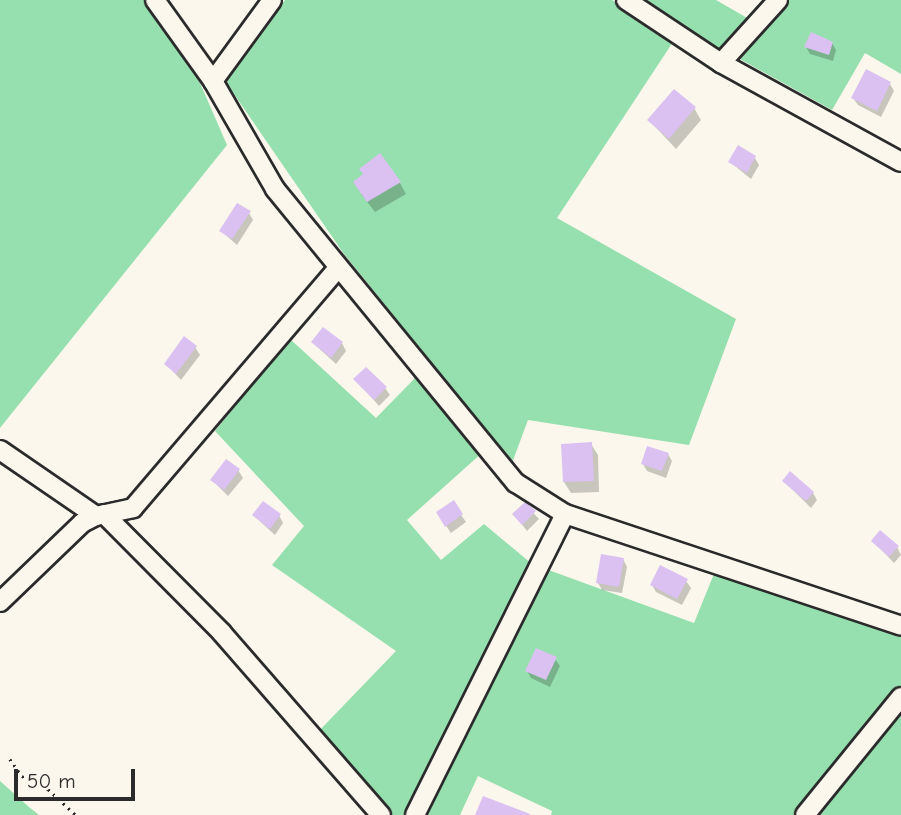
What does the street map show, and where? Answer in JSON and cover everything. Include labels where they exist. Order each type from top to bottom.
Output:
[{"type":"street","points":[[155,0],[213,81],[275,189],[516,483],[565,513],[901,625]]},
{"type":"street","points":[[213,81],[272,0]]},
{"type":"street","points":[[626,0],[721,63],[901,162]]},
{"type":"street","points":[[721,63],[778,0]]},
{"type":"street","points":[[0,601],[82,523],[100,515],[133,508],[338,268]]},
{"type":"street","points":[[0,450],[100,515],[222,633],[381,815]]},
{"type":"street","points":[[415,815],[565,513]]},
{"type":"street","points":[[805,815],[901,697]]},
{"type":"path","points":[[10,759],[22,776],[48,789],[76,815]]},
{"type":"green space","points":[[0,0],[145,0],[193,67],[227,145],[0,428]]},
{"type":"green space","points":[[285,0],[612,0],[673,42],[557,218],[736,319],[689,445],[528,420],[512,463],[344,254],[225,81]]},
{"type":"green space","points":[[642,0],[716,0],[749,19],[719,54]]},
{"type":"green space","points":[[789,0],[901,0],[901,74],[865,53],[832,110],[738,58]]},
{"type":"green space","points":[[289,338],[376,418],[419,374],[483,452],[407,520],[441,560],[484,524],[532,564],[694,623],[716,569],[901,633],[901,815],[551,815],[552,811],[478,776],[460,815],[389,815],[317,733],[396,651],[272,565],[304,526],[215,431]]},
{"type":"green space","points":[[0,781],[29,807],[39,815],[0,815]]},
{"type":"building","points":[[811,32],[833,42],[829,55],[804,47]]},
{"type":"building","points":[[866,69],[891,82],[877,111],[851,98]]},
{"type":"building","points":[[674,89],[696,107],[669,139],[647,120]]},
{"type":"building","points":[[738,145],[756,156],[747,173],[728,162]]},
{"type":"building","points":[[380,153],[401,182],[367,202],[353,182],[363,174],[359,169]]},
{"type":"building","points":[[237,203],[251,211],[232,239],[219,231]]},
{"type":"building","points":[[323,327],[343,342],[331,358],[311,342]]},
{"type":"building","points":[[184,336],[197,346],[176,374],[164,364]]},
{"type":"building","points":[[366,367],[387,387],[374,400],[353,379]]},
{"type":"building","points":[[592,442],[594,481],[563,482],[561,444]]},
{"type":"building","points":[[647,446],[669,453],[662,471],[641,464]]},
{"type":"building","points":[[226,459],[240,469],[224,490],[210,480]]},
{"type":"building","points":[[790,471],[814,492],[806,501],[782,481]]},
{"type":"building","points":[[454,500],[463,514],[445,527],[436,512]]},
{"type":"building","points":[[263,501],[281,514],[270,529],[252,515]]},
{"type":"building","points":[[525,502],[536,511],[522,525],[512,514]]},
{"type":"building","points":[[880,530],[899,546],[889,557],[871,541]]},
{"type":"building","points":[[601,554],[624,558],[619,587],[596,583]]},
{"type":"building","points":[[660,565],[688,579],[677,599],[650,585]]},
{"type":"building","points":[[536,648],[557,657],[546,680],[525,671]]},
{"type":"building","points":[[483,796],[530,814],[530,815],[475,815]]}]
